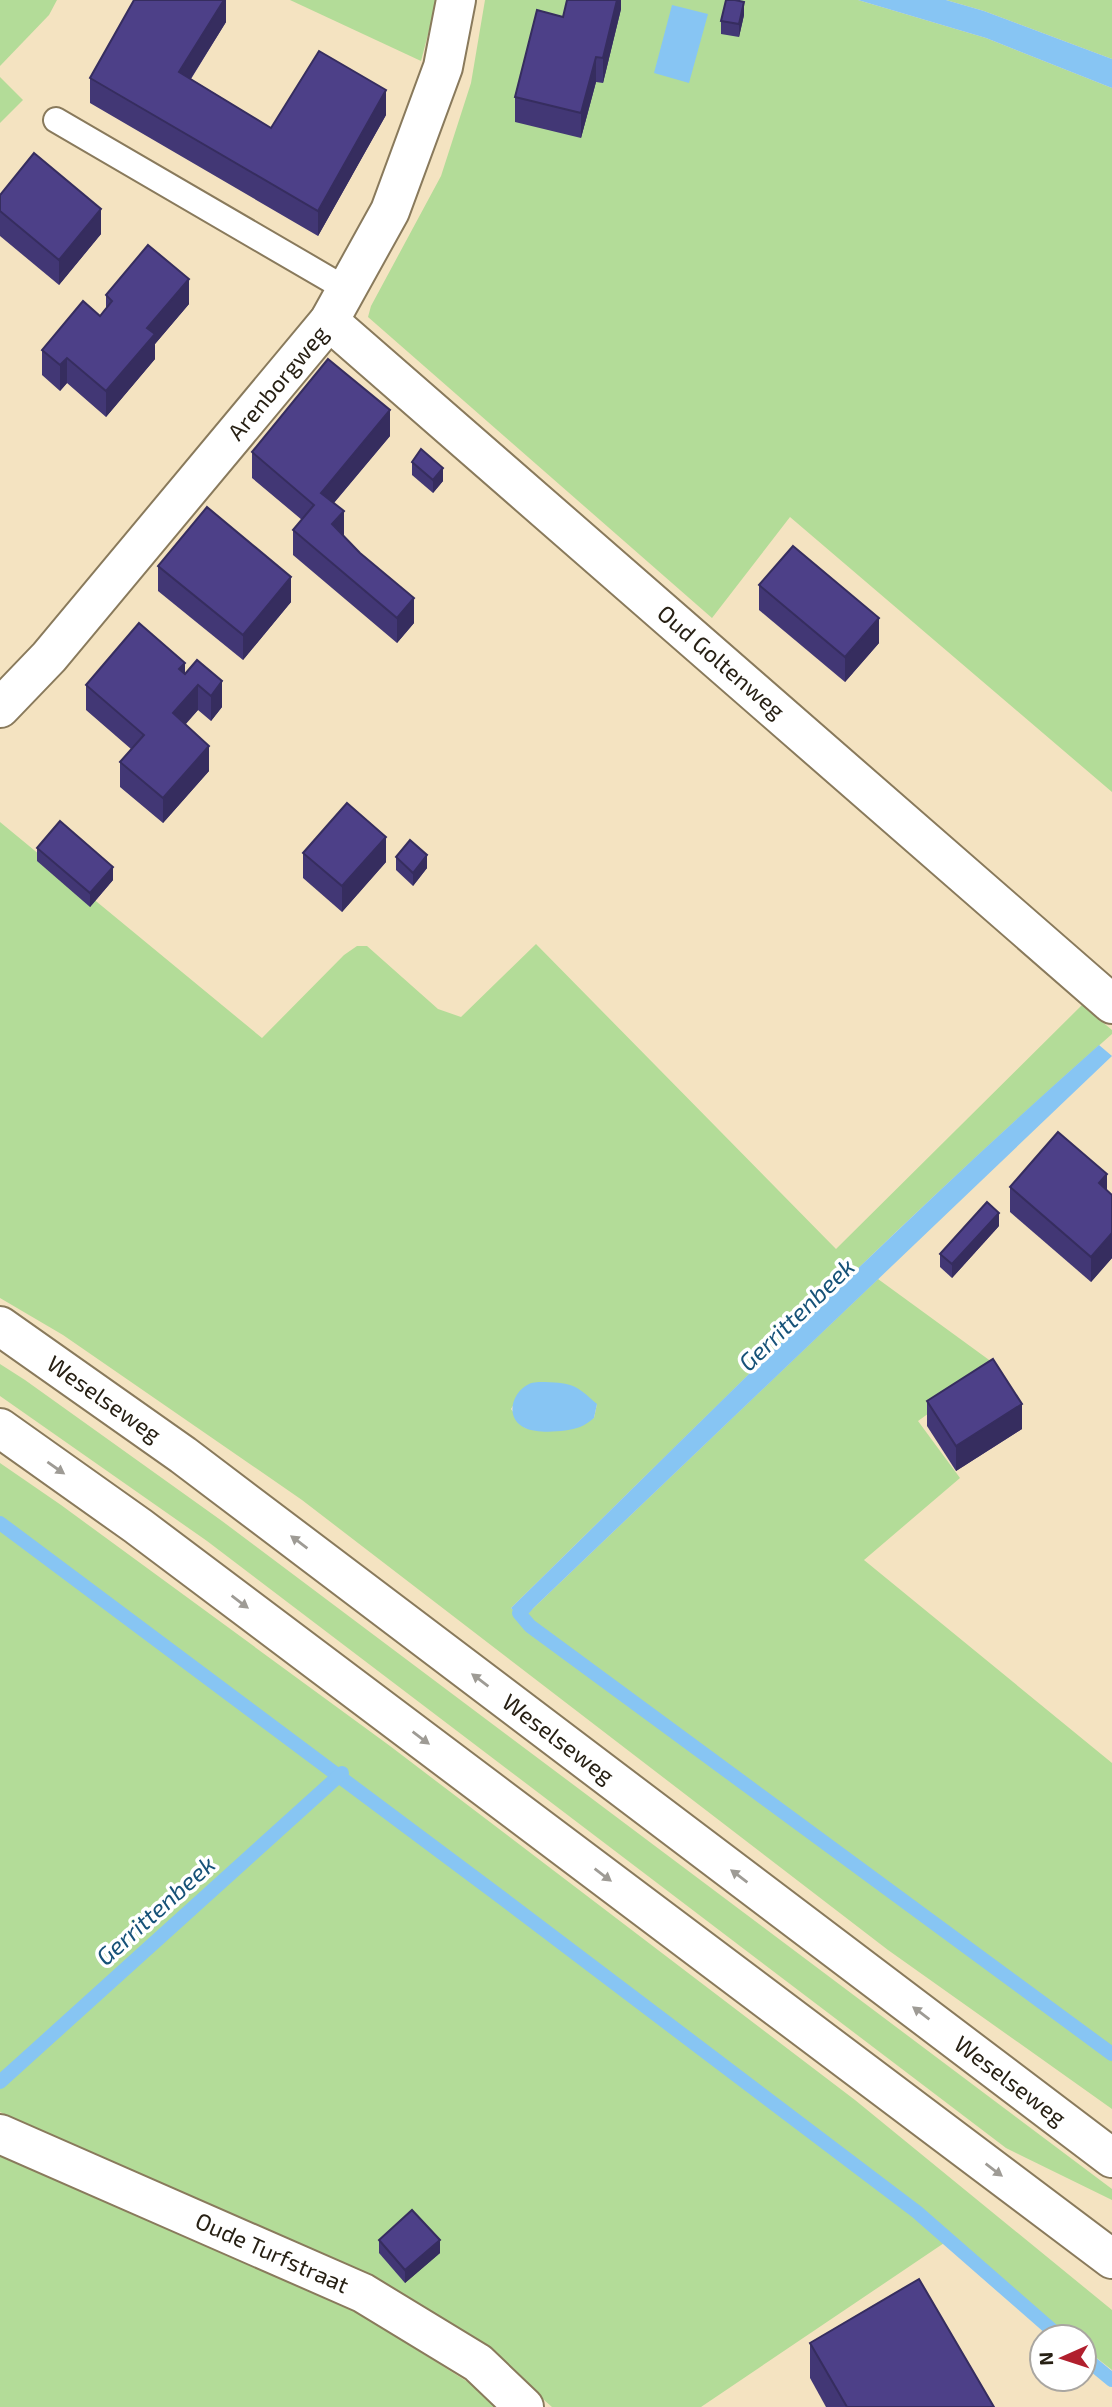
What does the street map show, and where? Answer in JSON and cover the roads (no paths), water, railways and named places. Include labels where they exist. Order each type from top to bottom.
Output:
[{"type":"main road","name":"Arenborgweg","points":[[0,708],[49,657],[338,305],[390,211],[443,67],[456,0]]},
{"type":"main road","name":"Oud Goltenweg","points":[[338,305],[1112,1004]]},
{"type":"main road","name":"Weselseweg","points":[[0,1326],[183,1455],[1112,2158]]},
{"type":"main road","points":[[0,1428],[138,1525],[1112,2259]]},
{"type":"main road","name":"Oude Turfstraat","points":[[0,2134],[363,2293],[478,2363],[524,2407]]},
{"type":"lane","points":[[56,120],[338,305]]},
{"type":"water","points":[[858,0],[946,0],[984,11],[1112,59],[1112,88],[986,38]]},
{"type":"water","points":[[672,5],[708,14],[689,83],[654,73]]},
{"type":"water","points":[[1099,1045],[1112,1056],[522,1619],[511,1608],[875,1252]]},
{"type":"water","points":[[529,1384],[568,1384],[584,1393],[597,1404],[594,1418],[580,1427],[560,1431],[531,1430],[518,1424],[514,1418],[513,1405],[518,1393]]},
{"type":"waterway","points":[[0,1523],[917,2212],[1044,2323]]},
{"type":"waterway","points":[[526,1606],[519,1613],[530,1626],[1112,2054]]},
{"type":"waterway","name":"Gerrittenbeek","points":[[0,2082],[342,1773]]},
{"type":"waterway","points":[[1098,2368],[1112,2380]]}]
